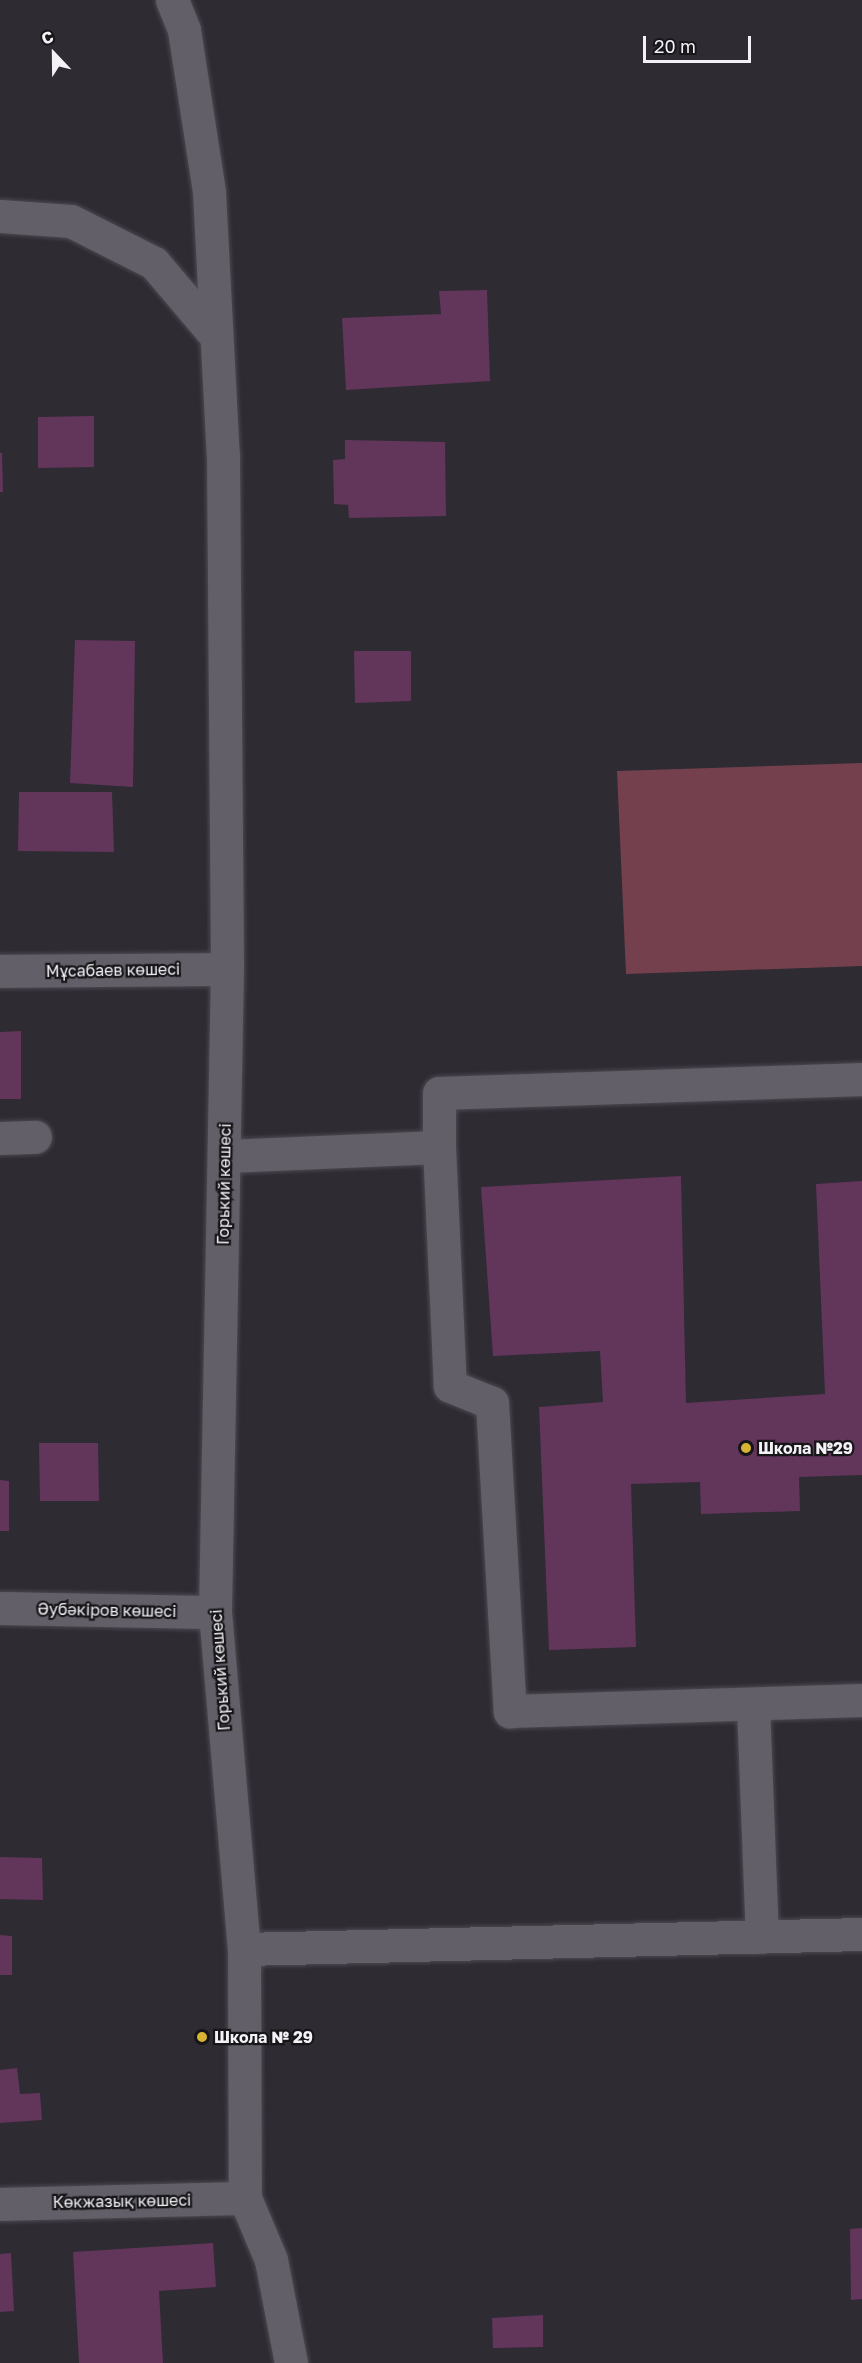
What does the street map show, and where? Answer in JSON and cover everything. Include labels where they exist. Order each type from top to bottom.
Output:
[{"type":"street","name":"Горький көшесі","points":[[172,0],[184,30],[209,192],[223,455],[227,969],[215,1612],[244,1949],[245,2198],[271,2260],[291,2363]]},
{"type":"street","points":[[0,216],[71,221],[154,263],[216,336]]},
{"type":"street","name":"Мұсабаев көшесі","points":[[0,971],[227,969]]},
{"type":"street","points":[[862,1080],[439,1093],[439,1147],[450,1386],[492,1403],[510,1711],[862,1700]]},
{"type":"street","points":[[0,1138],[35,1137]]},
{"type":"street","points":[[225,1156],[439,1147]]},
{"type":"street","name":"Әубәкіров көшесі","points":[[0,1608],[215,1612]]},
{"type":"street","points":[[753,1705],[762,1937]]},
{"type":"street","points":[[244,1949],[862,1935]]},
{"type":"street","name":"Көкжазық көшесі","points":[[0,2204],[245,2198]]},
{"type":"shaded area","points":[[862,763],[862,966],[626,974],[617,771]]},
{"type":"building","points":[[487,290],[490,381],[346,390],[342,318],[441,314],[439,291]]},
{"type":"building","points":[[94,416],[94,467],[38,468],[38,417]]},
{"type":"building","points":[[345,440],[445,442],[446,516],[349,518],[348,505],[334,504],[333,460],[345,459]]},
{"type":"building","points":[[0,453],[2,453],[3,492],[0,492]]},
{"type":"building","points":[[75,640],[135,641],[133,787],[70,783]]},
{"type":"building","points":[[354,651],[411,651],[411,701],[355,703]]},
{"type":"building","points":[[19,792],[112,792],[114,852],[18,851]]},
{"type":"building","points":[[21,1031],[21,1099],[0,1099],[0,1032]]},
{"type":"building","points":[[681,1176],[686,1403],[825,1394],[816,1184],[862,1181],[862,1475],[799,1477],[800,1511],[701,1514],[700,1482],[631,1484],[636,1647],[549,1650],[539,1407],[603,1402],[600,1351],[493,1356],[481,1187]]},
{"type":"building","points":[[39,1443],[98,1443],[99,1501],[40,1501]]},
{"type":"building","points":[[0,1480],[9,1481],[9,1531],[0,1531]]},
{"type":"building","points":[[0,1857],[42,1858],[43,1900],[0,1899]]},
{"type":"building","points":[[0,1935],[12,1936],[12,1975],[0,1975]]},
{"type":"building","points":[[17,2068],[20,2094],[40,2093],[42,2120],[0,2123],[0,2070]]},
{"type":"building","points":[[862,2228],[862,2299],[851,2300],[850,2229]]},
{"type":"building","points":[[213,2243],[216,2287],[159,2291],[163,2363],[79,2363],[73,2252]]},
{"type":"building","points":[[11,2253],[14,2311],[0,2312],[0,2254]]},
{"type":"building","points":[[543,2315],[543,2347],[493,2348],[492,2318]]},
{"type":"place","name":"Школа №29","points":[[746,1448]]},
{"type":"place","name":"Школа № 29","points":[[202,2037]]}]
